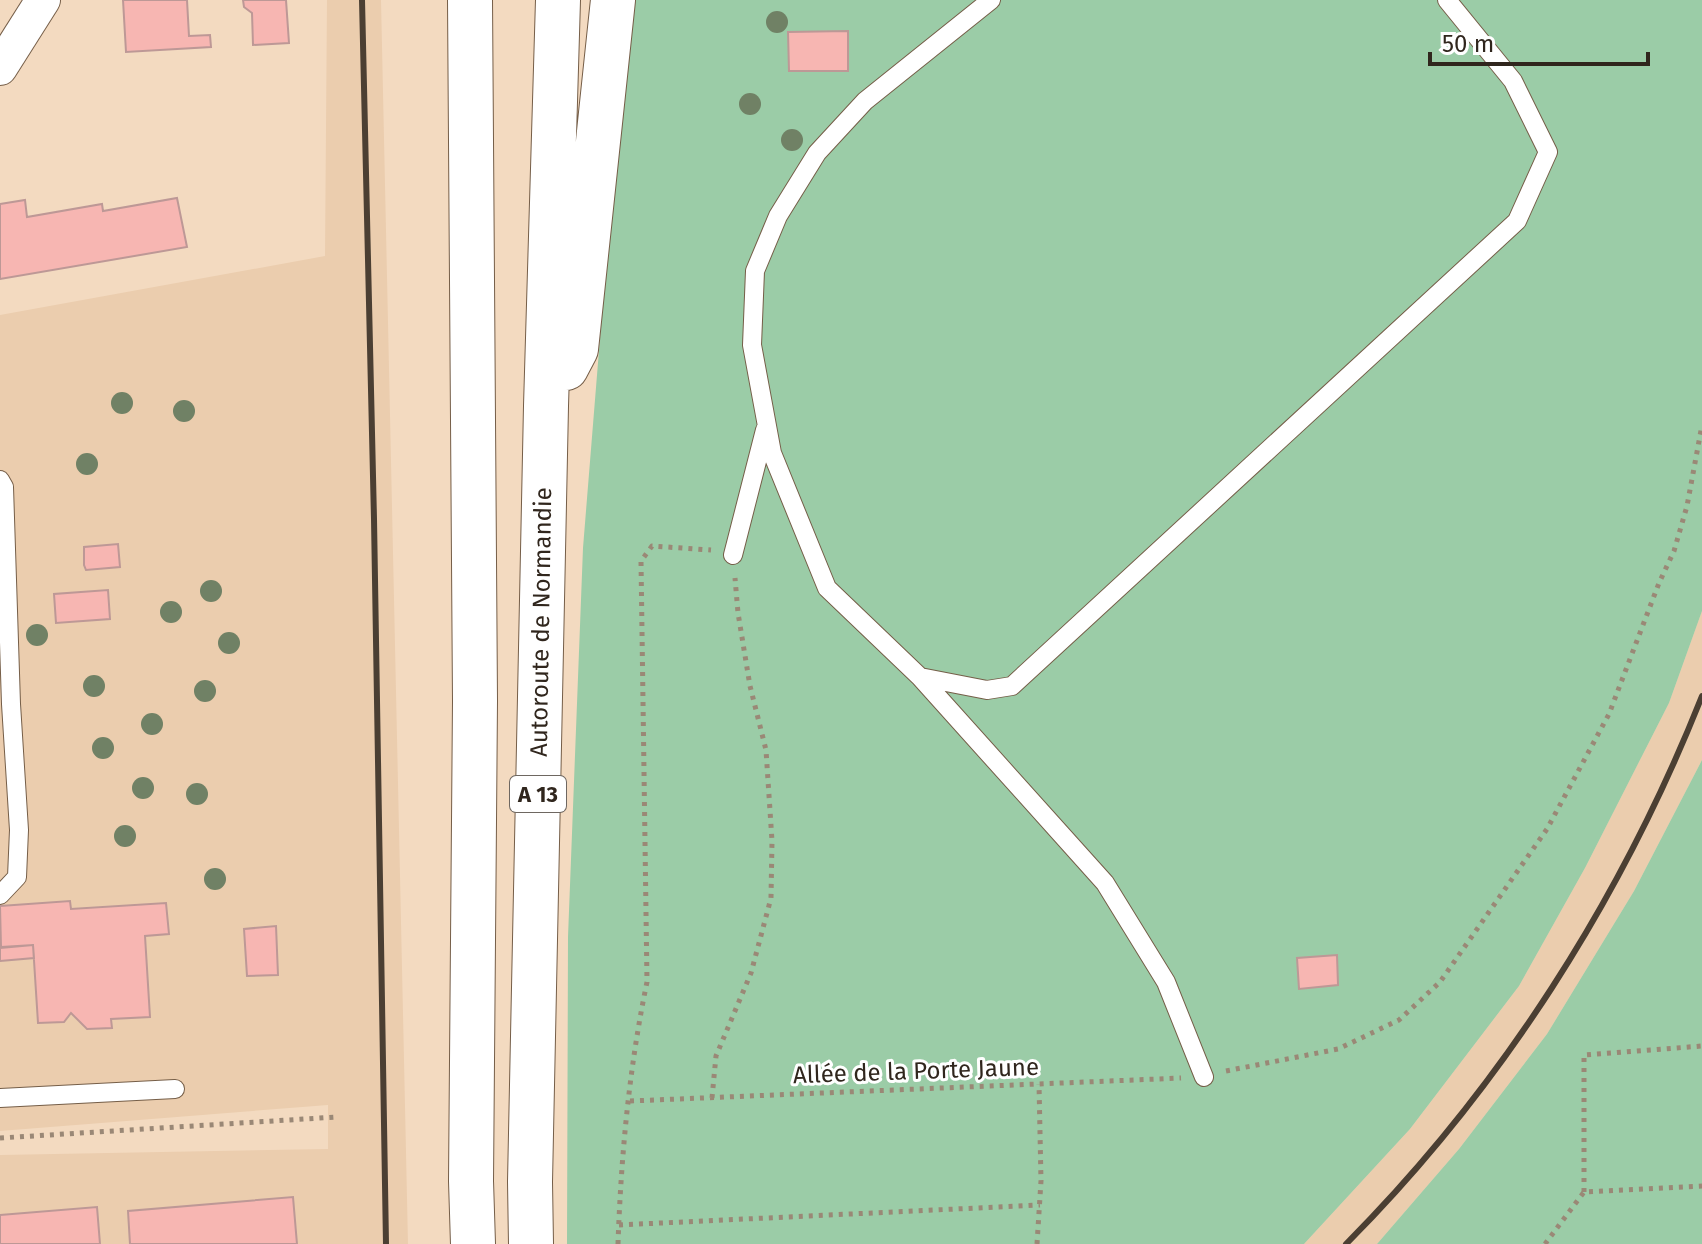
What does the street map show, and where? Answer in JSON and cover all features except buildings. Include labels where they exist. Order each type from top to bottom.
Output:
[{"type":"highway","name":"A 13","points":[[470,0],[475,685],[473,1244]]},
{"type":"highway","name":"Autoroute de Normandie","points":[[531,1244],[546,406],[558,0]]},
{"type":"highway","points":[[546,406],[576,349],[613,0]]},
{"type":"street","points":[[0,68],[43,0]]},
{"type":"lane","points":[[990,0],[865,101],[817,153],[778,216],[755,271],[752,345],[766,424],[772,453],[827,588],[920,677],[1105,883],[1166,982],[1204,1077]]},
{"type":"lane","points":[[920,677],[987,690],[1012,686],[1517,221],[1548,152],[1513,81],[1447,0]]},
{"type":"lane","points":[[733,555],[766,424]]},
{"type":"lane","points":[[0,480],[4,487],[11,704],[19,830],[17,877],[0,895]]},
{"type":"lane","points":[[0,1098],[175,1089]]},
{"type":"path","name":"Allée de la Porte Jaune","points":[[630,1101],[1204,1077],[1257,1063],[1338,1049],[1399,1020],[1440,982],[1547,829],[1609,714],[1674,551],[1687,506],[1702,425]]},
{"type":"path","points":[[618,1244],[619,1197],[633,1047],[647,982],[641,561],[652,546],[714,550],[733,555],[743,642],[766,750],[772,841],[771,898],[751,973],[716,1056],[712,1098]]},
{"type":"path","points":[[1545,1244],[1584,1192],[1584,1055],[1702,1046]]},
{"type":"path","points":[[1037,1244],[1040,1205],[1039,1084]]},
{"type":"path","points":[[0,1138],[337,1117]]},
{"type":"path","points":[[1584,1192],[1702,1186]]},
{"type":"path","points":[[619,1225],[1040,1205]]},
{"type":"shaded area","points":[[327,0],[381,0],[408,1244],[0,1244],[0,1155],[328,1149],[328,1105],[0,1131],[0,315],[325,256]]},
{"type":"shaded area","points":[[1702,611],[1702,760],[1634,891],[1547,1034],[1459,1149],[1377,1244],[1304,1244],[1410,1129],[1519,986],[1585,868],[1669,703]]},
{"type":"green space","points":[[635,0],[1702,0],[1702,611],[1669,703],[1585,868],[1519,986],[1410,1129],[1304,1244],[567,1244],[568,937],[583,548],[603,301]]},
{"type":"green space","points":[[1702,760],[1702,1244],[1377,1244],[1459,1149],[1547,1034],[1634,891]]},
{"type":"railway","points":[[362,0],[386,1244]]},
{"type":"railway","points":[[1346,1244],[1456,1121],[1552,988],[1634,846],[1702,696]]}]
